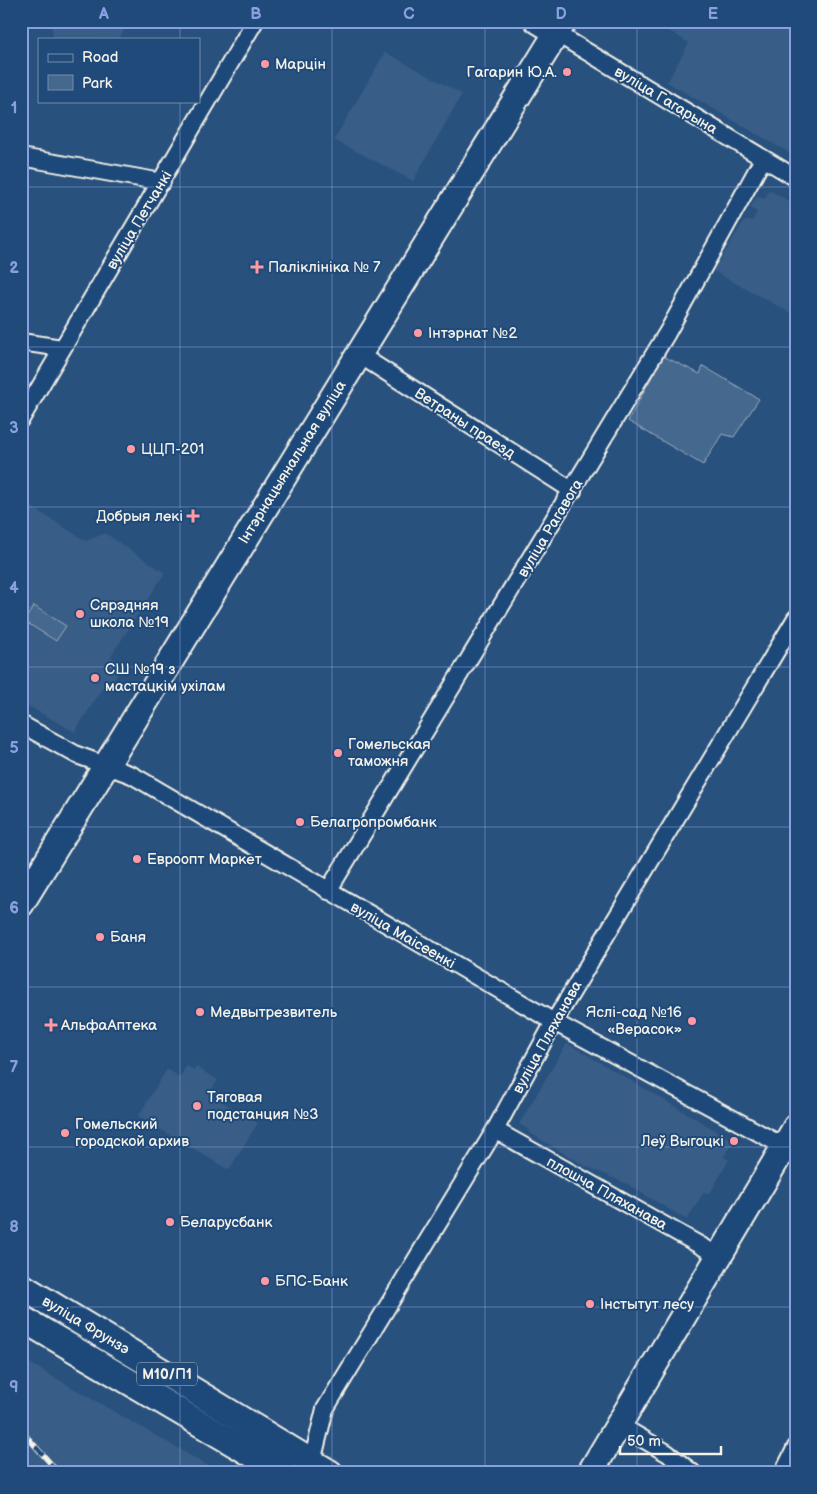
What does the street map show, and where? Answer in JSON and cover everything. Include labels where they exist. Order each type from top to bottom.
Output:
[{"type":"main road","name":"Інтэрнацыянальная вуліца","points":[[21,904],[358,354],[552,25]]},
{"type":"main road","points":[[593,1470],[719,1256],[792,1143]]},
{"type":"main road","name":"вуліца Фрунзэ","points":[[21,1286],[321,1467]]},
{"type":"main road","name":"вуліца Фрунзэ","points":[[21,1318],[284,1473]]},
{"type":"street","name":"вуліца Петчанкі","points":[[21,419],[255,21]]},
{"type":"street","name":"вуліца Гагарына","points":[[552,25],[600,60],[796,178]]},
{"type":"street","points":[[21,157],[162,182]]},
{"type":"street","name":"вуліца Рагавога","points":[[328,891],[573,491],[667,333],[763,159]]},
{"type":"street","points":[[21,342],[62,348]]},
{"type":"street","name":"Ветраны праезд","points":[[358,354],[573,491]]},
{"type":"street","name":"вуліца Пляханава","points":[[321,1467],[325,1409],[495,1130],[554,1022],[796,618]]},
{"type":"street","name":"вуліца Маісеенкі","points":[[21,724],[77,755],[132,775],[554,1022],[792,1143]]},
{"type":"street","name":"плошча Пляханава","points":[[495,1130],[719,1256]]},
{"type":"street","points":[[619,1425],[668,1453],[693,1473]]},
{"type":"street","points":[[783,1473],[796,1447]]},
{"type":"shaded area","points":[[51,21],[130,21],[120,38],[53,38]]},
{"type":"shaded area","points":[[652,21],[796,21],[796,157],[667,82],[689,43]]},
{"type":"shaded area","points":[[385,52],[462,94],[413,181],[334,140]]},
{"type":"shaded area","points":[[769,190],[796,205],[796,316],[713,271],[744,221],[752,221],[757,212],[750,208],[757,196],[764,199]]},
{"type":"shaded area","name":"Сярэдняя школа №19","points":[[21,500],[86,541],[105,533],[165,573],[111,656],[123,666],[107,692],[102,689],[75,732],[21,702]]},
{"type":"shaded area","points":[[567,1043],[734,1141],[724,1157],[729,1160],[713,1188],[709,1194],[704,1192],[687,1220],[625,1183],[585,1166],[528,1132],[529,1130],[519,1124]]},
{"type":"shaded area","points":[[186,1065],[194,1070],[196,1067],[218,1080],[209,1094],[258,1123],[229,1170],[138,1116],[167,1069],[180,1077]]},
{"type":"shaded area","points":[[21,1358],[221,1473],[36,1473],[21,1453]]},
{"type":"green space","points":[[663,356],[700,374],[703,366],[759,399],[734,437],[722,434],[703,465],[628,421]]},
{"type":"green space","points":[[34,606],[66,626],[56,641],[24,621]]},
{"type":"green space","points":[[21,1300],[311,1473],[300,1473],[21,1304]]},
{"type":"railway","points":[[21,1430],[59,1473]]},
{"type":"place","name":"Марцін","points":[[265,64]]},
{"type":"place","name":"Гагарин Ю.А.","points":[[567,72]]},
{"type":"place","name":"Паліклініка № 7","points":[[257,267]]},
{"type":"place","name":"Інтэрнат №2","points":[[418,333]]},
{"type":"place","name":"ЦЦП-201","points":[[131,449]]},
{"type":"place","name":"Добрыя лекі","points":[[193,516]]},
{"type":"place","name":"Сярэдняя школа №19","points":[[80,614]]},
{"type":"place","name":"СШ №19 з мастацкім ухілам","points":[[95,678]]},
{"type":"place","name":"Гомельская таможня","points":[[338,753]]},
{"type":"place","name":"Белагропромбанк","points":[[300,822]]},
{"type":"place","name":"Евроопт Маркет","points":[[137,859]]},
{"type":"place","name":"Баня","points":[[100,937]]},
{"type":"place","name":"Медвытрезвитель","points":[[200,1012]]},
{"type":"place","name":"Яслі-сад №16 «Верасок»","points":[[692,1021]]},
{"type":"place","name":"АльфаАптека","points":[[51,1025]]},
{"type":"place","name":"Тяговая подстанция №3","points":[[197,1106]]},
{"type":"place","name":"Гомельский городской архив","points":[[65,1133]]},
{"type":"place","name":"Леў Выгоцкі","points":[[734,1141]]},
{"type":"place","name":"Беларусбанк","points":[[170,1222]]},
{"type":"place","name":"БПС-Банк","points":[[265,1281]]},
{"type":"place","name":"Інстытут лесу","points":[[590,1304]]}]
